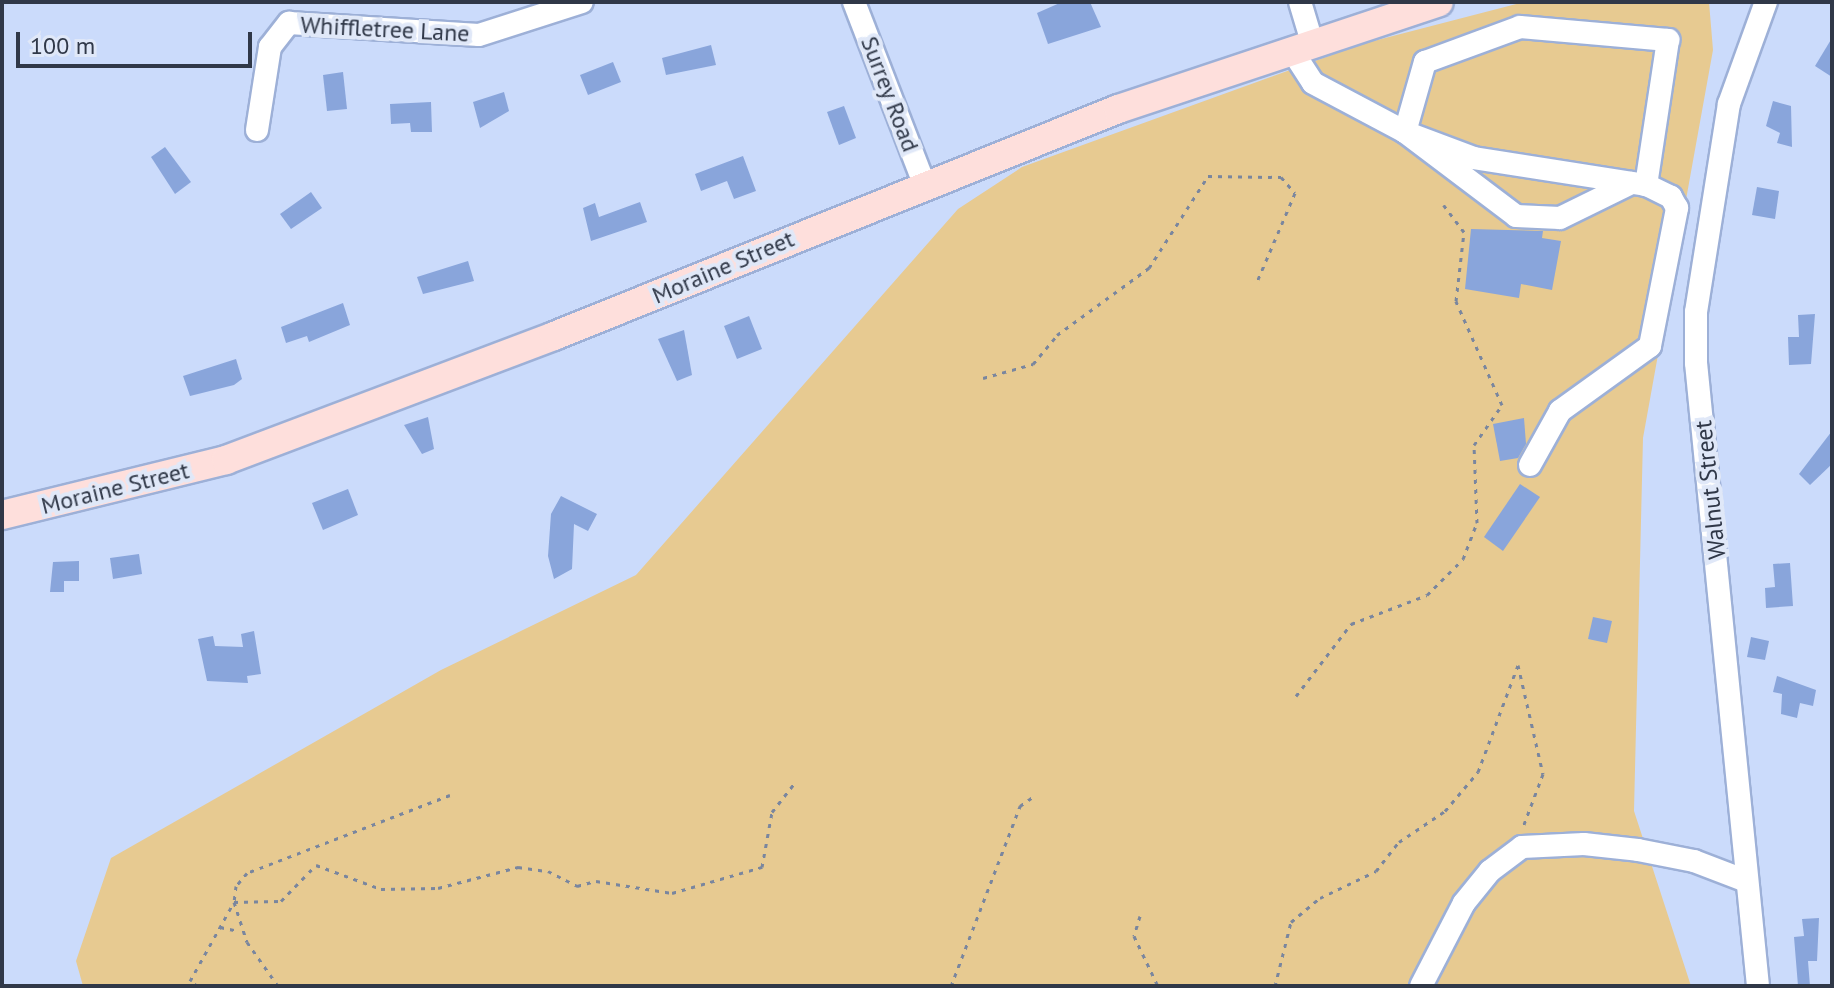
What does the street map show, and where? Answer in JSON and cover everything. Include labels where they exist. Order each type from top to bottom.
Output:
[{"type":"main road","name":"Moraine Street","points":[[2,515],[226,460],[925,186],[1301,46],[1439,2]]},
{"type":"street","name":"Whiffletree Lane","points":[[257,130],[279,29],[302,23],[479,35],[582,2]]},
{"type":"street","name":"Surrey Road","points":[[854,2],[925,186]]},
{"type":"street","points":[[1300,2],[1301,46],[1313,83],[1405,132],[1474,158],[1638,184],[1671,197],[1677,208],[1650,346],[1565,406],[1530,465]]},
{"type":"street","name":"Walnut Street","points":[[1758,986],[1696,363],[1696,312],[1729,104],[1766,2]]},
{"type":"street","points":[[1405,132],[1425,62],[1520,27],[1668,40],[1638,184]]},
{"type":"street","points":[[1405,132],[1494,203],[1531,219],[1560,218],[1638,184]]},
{"type":"street","points":[[1421,986],[1464,903],[1490,871],[1522,847],[1584,844],[1638,850],[1694,861],[1746,881]]},
{"type":"path","points":[[983,378],[1033,364],[1057,335],[1149,268],[1208,176],[1281,177],[1295,193],[1256,284]]},
{"type":"path","points":[[1296,696],[1351,624],[1427,595],[1463,559],[1477,523],[1474,445],[1502,405],[1456,301],[1464,232],[1444,205]]},
{"type":"path","points":[[1275,986],[1291,922],[1320,898],[1376,871],[1399,842],[1445,811],[1478,772],[1518,665],[1543,774],[1521,830]]},
{"type":"path","points":[[234,902],[281,901],[316,865],[381,889],[438,888],[518,867],[548,871],[577,886],[596,881],[672,893],[762,867],[772,812],[796,781]]},
{"type":"path","points":[[278,986],[241,931],[234,902],[236,886],[247,873],[450,795]]},
{"type":"path","points":[[951,986],[1020,806],[1036,795]]},
{"type":"path","points":[[198,986],[190,981],[234,902]]},
{"type":"path","points":[[1140,916],[1134,936],[1158,986]]},
{"type":"path","points":[[220,927],[241,931]]},
{"type":"shaded area","points":[[1524,2],[1709,2],[1713,50],[1643,438],[1634,811],[1691,986],[83,986],[76,961],[111,858],[441,670],[636,575],[958,209],[1022,167],[1362,44]]},
{"type":"building","points":[[1062,2],[1090,2],[1101,27],[1048,44],[1037,13]]},
{"type":"building","points":[[1832,38],[1832,77],[1815,66]]},
{"type":"building","points":[[711,45],[716,65],[666,75],[662,58]]},
{"type":"building","points":[[613,62],[621,82],[588,95],[580,75]]},
{"type":"building","points":[[343,72],[347,109],[327,111],[323,75]]},
{"type":"building","points":[[504,92],[509,111],[480,128],[473,102]]},
{"type":"building","points":[[1773,101],[1791,106],[1792,147],[1777,143],[1780,133],[1766,126]]},
{"type":"building","points":[[431,102],[432,132],[411,132],[410,123],[391,124],[390,104]]},
{"type":"building","points":[[844,106],[856,138],[839,145],[827,112]]},
{"type":"building","points":[[165,147],[191,182],[175,194],[151,157]]},
{"type":"building","points":[[743,156],[756,191],[734,199],[727,181],[701,191],[695,174]]},
{"type":"building","points":[[1757,187],[1779,191],[1775,219],[1752,215]]},
{"type":"building","points":[[311,192],[322,208],[291,229],[280,214]]},
{"type":"building","points":[[640,202],[647,222],[591,241],[583,208],[595,203],[599,217]]},
{"type":"building","points":[[1471,229],[1543,231],[1542,238],[1561,241],[1552,290],[1521,284],[1519,298],[1465,289]]},
{"type":"building","points":[[468,261],[474,281],[423,294],[417,277]]},
{"type":"building","points":[[343,303],[350,325],[309,342],[307,336],[286,343],[281,327]]},
{"type":"building","points":[[1815,314],[1811,364],[1789,365],[1788,337],[1799,337],[1798,315]]},
{"type":"building","points":[[749,316],[762,349],[737,359],[724,326]]},
{"type":"building","points":[[684,330],[692,375],[677,381],[658,339]]},
{"type":"building","points":[[236,359],[242,379],[234,385],[190,396],[183,376]]},
{"type":"building","points":[[428,417],[434,449],[422,454],[404,425]]},
{"type":"building","points":[[1524,418],[1526,444],[1518,458],[1500,461],[1493,424]]},
{"type":"building","points":[[1832,431],[1832,464],[1810,485],[1799,474]]},
{"type":"building","points":[[1520,484],[1540,497],[1503,551],[1484,537]]},
{"type":"building","points":[[348,489],[358,515],[323,530],[312,503]]},
{"type":"building","points":[[561,496],[597,514],[588,531],[574,524],[572,569],[554,579],[548,556],[551,514]]},
{"type":"building","points":[[139,554],[142,574],[113,579],[110,558]]},
{"type":"building","points":[[79,561],[79,581],[64,581],[64,592],[50,592],[53,562]]},
{"type":"building","points":[[1790,563],[1793,606],[1766,608],[1765,588],[1775,587],[1773,564]]},
{"type":"building","points":[[1593,617],[1612,621],[1607,643],[1588,639]]},
{"type":"building","points":[[254,631],[261,674],[247,676],[248,683],[207,681],[198,639],[213,636],[215,646],[243,647],[241,634]]},
{"type":"building","points":[[1751,637],[1769,641],[1765,660],[1747,657]]},
{"type":"building","points":[[1777,676],[1816,690],[1813,706],[1800,703],[1797,718],[1781,714],[1782,694],[1773,692]]},
{"type":"building","points":[[1819,918],[1817,961],[1808,961],[1810,986],[1798,986],[1794,937],[1804,936],[1802,919]]}]
